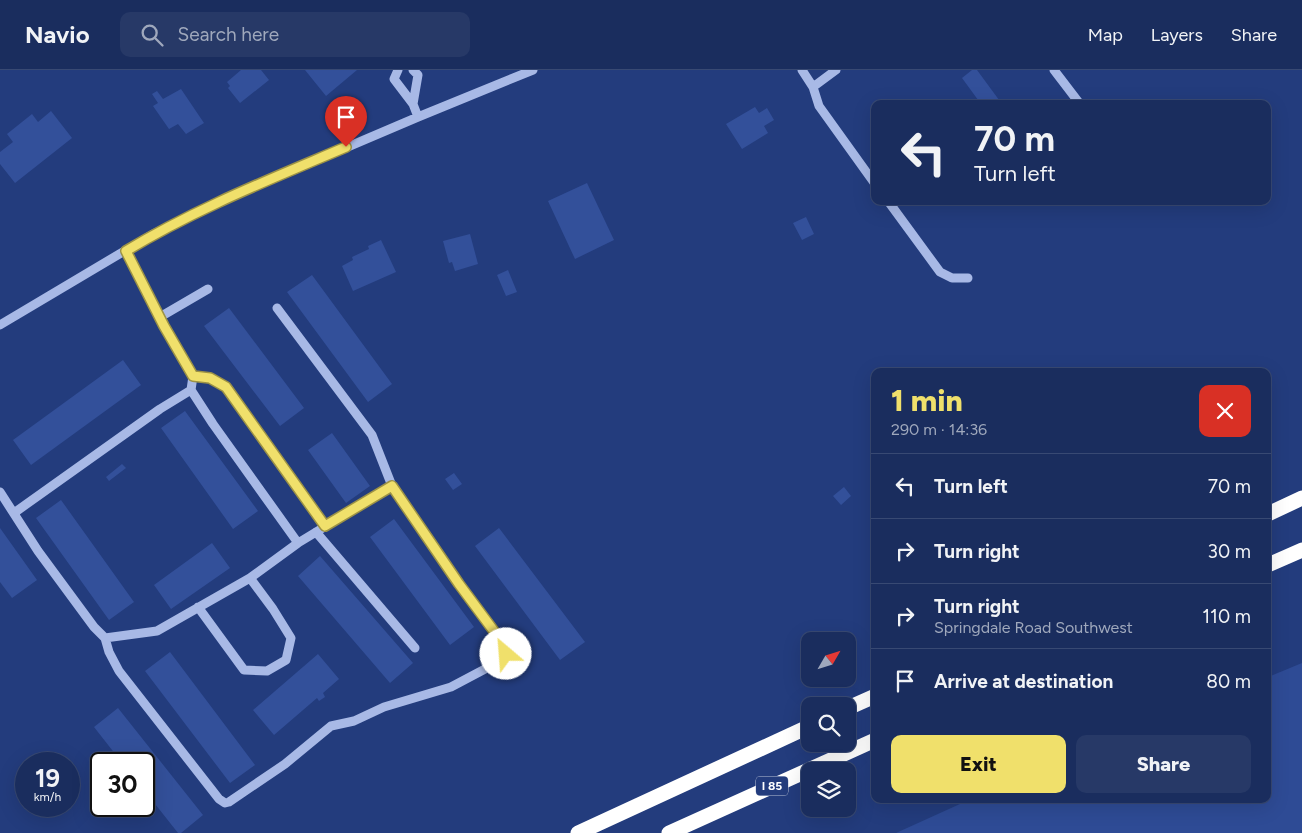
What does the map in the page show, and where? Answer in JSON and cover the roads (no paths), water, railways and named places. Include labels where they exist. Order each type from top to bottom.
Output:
[{"type":"highway","points":[[1271,513],[1302,498]]},
{"type":"highway","points":[[1271,564],[1302,550]]},
{"type":"highway","points":[[856,704],[871,698]]},
{"type":"highway","points":[[578,833],[801,730]]},
{"type":"highway","name":"I 85","points":[[669,833],[871,742]]},
{"type":"street","points":[[398,70],[394,79],[413,104],[418,117]]},
{"type":"street","points":[[413,70],[418,75],[413,104]]},
{"type":"street","points":[[0,325],[153,234],[237,194],[533,70]]},
{"type":"street","points":[[802,70],[813,86],[819,106],[871,178]]},
{"type":"street","points":[[813,86],[836,70]]},
{"type":"street","points":[[1054,70],[1077,100]]},
{"type":"street","points":[[891,205],[940,272],[952,278],[968,278]]},
{"type":"street","points":[[126,251],[193,376],[191,390],[298,543]]},
{"type":"street","points":[[160,317],[208,289]]},
{"type":"street","points":[[0,492],[38,551],[104,638],[119,671],[219,798],[225,803],[285,764],[331,726],[354,721],[384,707],[450,686],[502,660],[506,654],[505,646],[459,584],[392,486],[372,436],[277,308]]},
{"type":"street","points":[[193,376],[210,378],[226,387],[325,526]]},
{"type":"street","points":[[14,512],[160,409],[191,390]]},
{"type":"street","points":[[104,638],[157,631],[250,578],[298,543],[392,486]]},
{"type":"street","points":[[316,532],[415,648]]},
{"type":"street","points":[[198,607],[244,670],[268,671],[286,660],[291,638],[250,578]]}]
